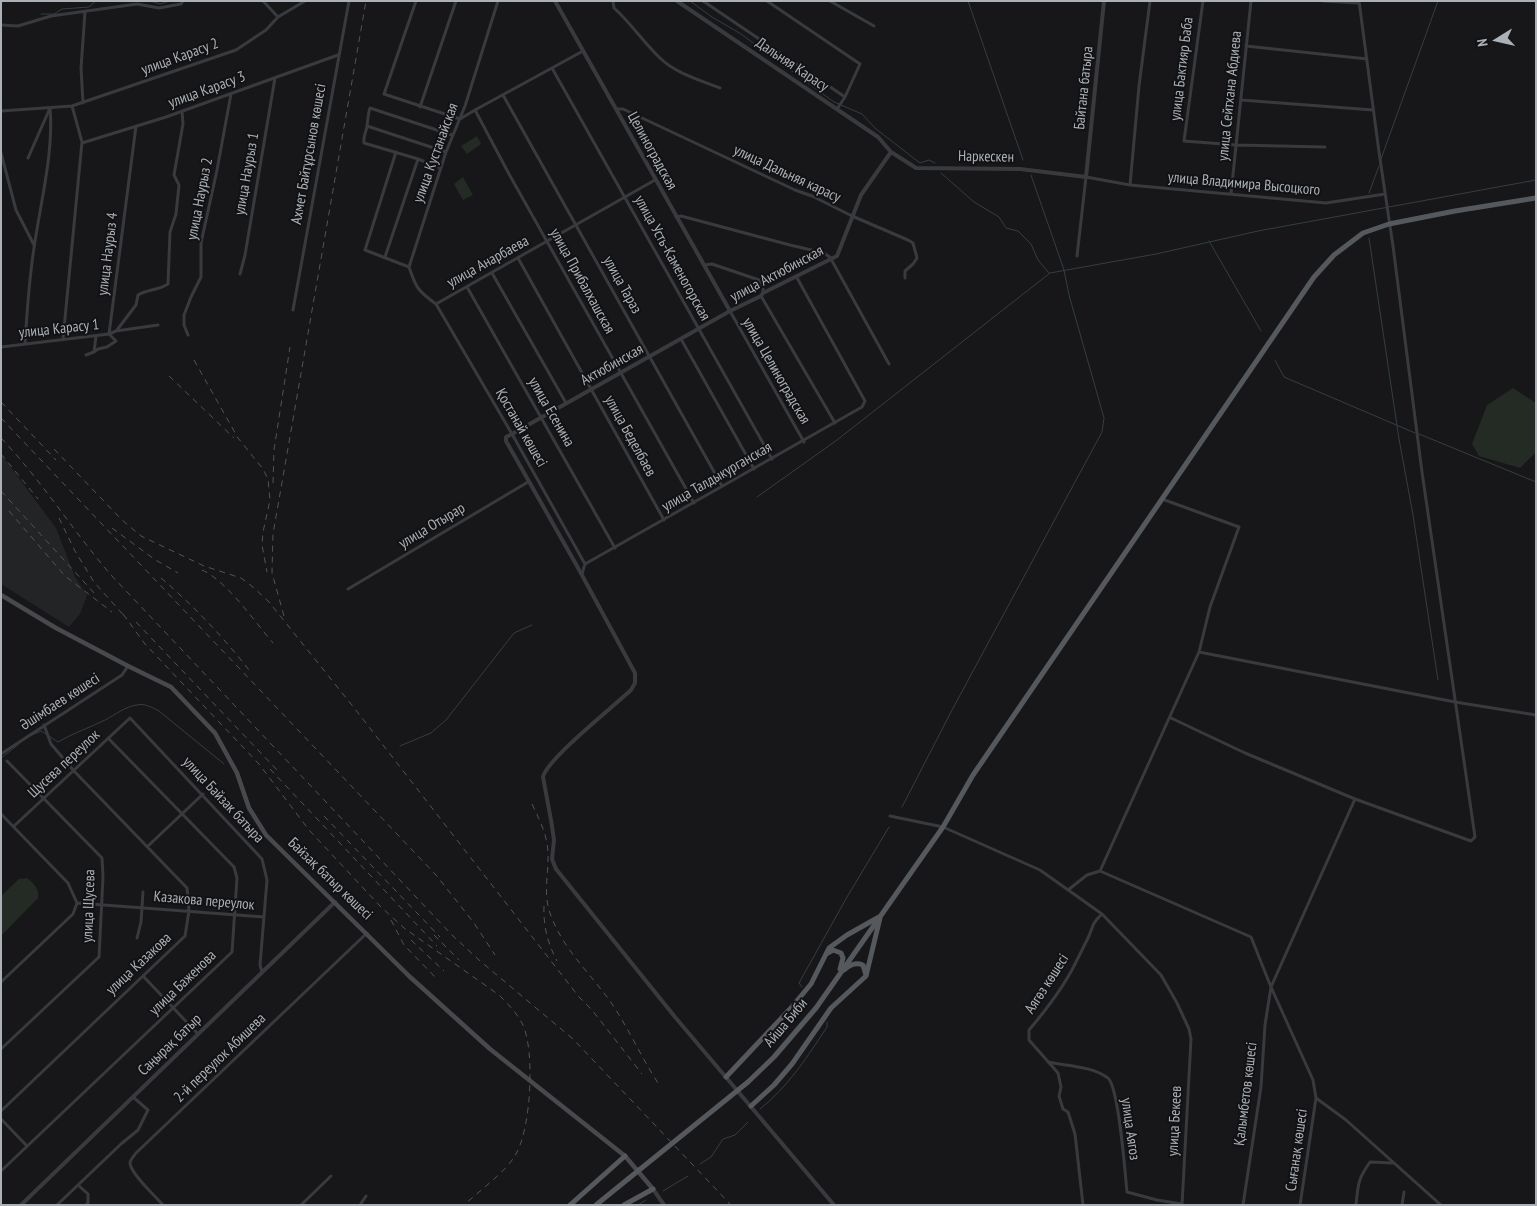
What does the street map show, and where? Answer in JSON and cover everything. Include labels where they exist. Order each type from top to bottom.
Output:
[{"type":"main road","name":"Айша Биби","points":[[596,1205],[748,1082],[774,1058],[816,1008],[838,974],[943,827],[973,775],[1314,277],[1334,255],[1363,233],[1389,224],[1536,198]]},
{"type":"main road","name":"Байзақ батыр көшесі","points":[[1,594],[56,628],[171,687],[216,732],[237,773],[248,808],[266,835],[409,976],[490,1048],[625,1156],[653,1189]]},
{"type":"main road","points":[[726,1077],[811,984],[832,946],[881,915]]},
{"type":"main road","points":[[751,1106],[774,1085],[792,1064],[831,1008],[866,976],[881,915]]},
{"type":"main road","points":[[826,954],[833,950],[838,950],[842,955],[843,958],[838,974]]},
{"type":"main road","points":[[838,974],[849,966],[858,963],[863,965],[866,976]]},
{"type":"main road","points":[[570,1205],[625,1156]]},
{"type":"main road","points":[[624,1205],[653,1189]]},
{"type":"street","points":[[1,25],[18,26],[51,16],[137,4],[159,8],[181,4],[183,1]]},
{"type":"street","points":[[263,1],[278,18]]},
{"type":"street","name":"улица Карасу 2","points":[[1,111],[72,106],[236,50],[266,30],[278,18],[305,1]]},
{"type":"street","name":"Ахмет Байтұрсынов көшесі","points":[[293,310],[349,1]]},
{"type":"street","points":[[416,1],[384,94],[460,119],[583,50]]},
{"type":"street","points":[[420,107],[456,1]]},
{"type":"street","name":"улица Кустанайская","points":[[409,267],[498,1]]},
{"type":"street","name":"Целиноградская","points":[[555,1],[730,311]]},
{"type":"street","points":[[613,1],[614,8],[626,18],[660,59],[672,67],[720,88]]},
{"type":"street","name":"Дальняя Карасу","points":[[677,1],[878,137],[891,152]]},
{"type":"street","points":[[703,1],[844,98]]},
{"type":"street","points":[[767,1],[860,64],[837,109]]},
{"type":"street","points":[[830,1],[874,26]]},
{"type":"street","name":"Байтана батыра","points":[[1086,177],[1104,1]]},
{"type":"street","points":[[1130,185],[1138,86],[1150,1]]},
{"type":"street","name":"улица Бактияр Баба","points":[[1202,1],[1184,141],[1236,145]]},
{"type":"street","name":"улица Сейтхана Абдиева","points":[[1231,194],[1251,1]]},
{"type":"street","points":[[1171,718],[1245,753],[1355,799],[1471,841],[1475,837],[1359,2],[1323,1]]},
{"type":"street","points":[[83,103],[81,68],[85,12]]},
{"type":"street","points":[[1246,46],[1366,59]]},
{"type":"street","name":"улица Карасу 3","points":[[82,143],[182,111],[338,55]]},
{"type":"street","name":"улица Усть-Каменогорская","points":[[552,68],[772,459]]},
{"type":"street","name":"улица Наурыз 1","points":[[240,274],[275,77]]},
{"type":"street","name":"улица Наурыз 2","points":[[188,335],[184,324],[184,316],[202,277],[201,243],[231,93]]},
{"type":"street","name":"улица Тараз","points":[[503,95],[722,486]]},
{"type":"street","points":[[1241,100],[1373,110]]},
{"type":"street","points":[[63,339],[82,143],[72,106]]},
{"type":"street","points":[[28,158],[50,108]]},
{"type":"street","points":[[25,343],[29,284],[34,246],[40,220],[51,124],[50,108]]},
{"type":"street","points":[[441,168],[364,143],[363,137],[370,108],[452,135]]},
{"type":"street","name":"улица Дальняя карасу","points":[[615,109],[623,109],[913,243],[917,258],[906,271],[905,278]]},
{"type":"street","name":"улица Прибалхашская","points":[[475,110],[694,503]]},
{"type":"street","points":[[116,331],[130,315],[136,305],[138,296],[144,292],[160,289],[168,284],[170,232],[176,214],[179,185],[174,175],[183,124],[182,111]]},
{"type":"street","name":"улица Наурыз 4","points":[[109,334],[136,126]]},
{"type":"street","points":[[367,126],[446,152]]},
{"type":"street","points":[[1236,145],[1326,147]]},
{"type":"street","points":[[396,152],[365,250],[409,267],[416,286],[422,294],[436,304]]},
{"type":"street","name":"Наркескен","points":[[891,152],[916,168],[1020,169],[1086,177]]},
{"type":"street","name":"улица Актюбинская","points":[[730,311],[837,256],[861,195],[891,152]]},
{"type":"street","points":[[1,154],[16,210],[34,246]]},
{"type":"street","points":[[385,257],[418,159]]},
{"type":"street","points":[[1078,256],[1078,240],[1086,177]]},
{"type":"street","name":"улица Владимира Высоцкого","points":[[1086,177],[1130,185],[1326,203],[1386,194]]},
{"type":"street","name":"улица Анарбаева","points":[[436,304],[655,180]]},
{"type":"street","points":[[676,217],[681,216],[824,253],[831,259],[889,364]]},
{"type":"street","name":"улица Беделбаев","points":[[518,258],[664,520]]},
{"type":"street","points":[[704,265],[712,264],[759,280],[763,286],[762,294],[835,423]]},
{"type":"street","name":"улица Есенина","points":[[492,273],[566,404]]},
{"type":"street","name":"улица Талдыкурганская","points":[[585,564],[804,442],[862,407],[865,401],[796,276]]},
{"type":"street","name":"улица Есенина","points":[[467,287],[615,548]]},
{"type":"street","name":"Қостанай көшесі","points":[[436,304],[585,564]]},
{"type":"street","name":"Актюбинская","points":[[528,482],[506,444],[506,437],[730,311]]},
{"type":"street","name":"улица Целиноградская","points":[[730,311],[804,442]]},
{"type":"street","points":[[109,334],[116,331],[158,325]]},
{"type":"street","name":"улица Карасу 1","points":[[1,347],[109,334],[116,341],[107,348],[98,349],[94,352]]},
{"type":"street","points":[[86,355],[94,352],[96,336]]},
{"type":"street","points":[[681,339],[754,469]]},
{"type":"street","points":[[528,482],[582,574],[635,673],[636,680],[631,690],[562,752],[544,771],[543,777],[554,840],[552,860],[556,869],[675,1017],[834,1205]]},
{"type":"street","name":"улица Отырар","points":[[348,589],[528,482]]},
{"type":"street","points":[[1100,871],[1171,718],[1199,652],[1210,607],[1239,527],[1162,499]]},
{"type":"street","points":[[582,574],[585,564]]},
{"type":"street","points":[[1199,652],[1455,702],[1536,715]]},
{"type":"street","name":"Әшімбаев көшесі","points":[[1,753],[122,675],[128,666]]},
{"type":"street","name":"Щусева переулок","points":[[14,826],[130,718]]},
{"type":"street","name":"улица Байзак батыра","points":[[130,718],[262,859],[267,880],[260,965],[262,972]]},
{"type":"street","name":"улица Казакова","points":[[1,1111],[185,936],[189,911],[188,888],[50,744],[44,725]]},
{"type":"street","name":"улица Баженова","points":[[1,1171],[232,952],[237,878],[234,868],[108,738]]},
{"type":"street","name":"улица Щусева","points":[[1,1050],[99,957],[103,877],[102,858],[8,761]]},
{"type":"street","points":[[148,846],[203,794]]},
{"type":"street","name":"Қалымбетов көшесі","points":[[1243,1205],[1262,1087],[1265,1025],[1271,986],[1355,799]]},
{"type":"street","points":[[1,814],[68,883],[77,903],[73,914],[1,982]]},
{"type":"street","points":[[890,816],[943,827],[1040,870],[1102,914]]},
{"type":"street","points":[[1068,890],[1087,875],[1100,871],[1251,937],[1313,1080],[1316,1098],[1346,1120],[1441,1205]]},
{"type":"street","name":"Казакова переулок","points":[[137,938],[141,922],[143,892]]},
{"type":"street","name":"Саңырақ батыр","points":[[21,1205],[335,902]]},
{"type":"street","name":"Казакова переулок","points":[[77,903],[264,917]]},
{"type":"street","name":"улица Бекеев","points":[[1102,914],[1162,975],[1178,1003],[1189,1029],[1191,1038],[1182,1204]]},
{"type":"street","name":"Аягөз көшесі","points":[[1083,1205],[1075,1134],[1068,1112],[1062,1109],[1059,1096],[1061,1087],[1058,1073],[1029,1040],[1028,1030],[1047,1008],[1076,963],[1094,921],[1102,914]]},
{"type":"street","name":"2-й переулок Абишева","points":[[163,1205],[134,1173],[130,1162],[136,1153],[367,933]]},
{"type":"street","points":[[143,976],[198,1034]]},
{"type":"street","name":"улица Аягоз","points":[[1048,1062],[1092,1071],[1112,1082],[1119,1119],[1127,1192],[1182,1204]]},
{"type":"street","points":[[57,1205],[138,1130],[148,1110],[133,1096]]},
{"type":"street","name":"Сығанақ көшесі","points":[[1300,1205],[1316,1098]]},
{"type":"street","points":[[1,1119],[27,1146]]},
{"type":"street","points":[[1356,1205],[1360,1176],[1370,1162],[1394,1163]]},
{"type":"street","points":[[301,1205],[331,1176]]},
{"type":"street","points":[[78,1184],[88,1194],[89,1198],[86,1205]]},
{"type":"street","points":[[653,1189],[664,1205]]},
{"type":"street","points":[[1402,1205],[1404,1192]]},
{"type":"street","points":[[360,1205],[366,1196]]},
{"type":"shaded area","points":[[477,136],[481,144],[467,154],[461,146]]},
{"type":"shaded area","points":[[463,177],[473,195],[463,200],[454,184]]},
{"type":"shaded area","points":[[1513,388],[1536,403],[1536,452],[1520,468],[1479,456],[1472,444],[1487,405]]},
{"type":"shaded area","points":[[1,454],[56,528],[75,577],[87,595],[80,614],[69,627],[1,584]]},
{"type":"shaded area","points":[[27,878],[36,887],[38,898],[1,936],[1,896],[19,879]]},
{"type":"waterway","points":[[41,14],[54,14],[62,9],[89,7],[96,1]]},
{"type":"waterway","points":[[150,1],[160,4],[170,1]]},
{"type":"waterway","points":[[690,1],[741,34],[834,102],[862,114],[876,129],[920,163],[929,160],[935,163]]},
{"type":"waterway","points":[[968,1],[1023,160]]},
{"type":"waterway","points":[[1381,159],[1438,1]]},
{"type":"waterway","points":[[1369,193],[1379,166]]},
{"type":"waterway","points":[[941,173],[974,202],[999,217],[1006,228],[1018,231],[1031,244],[1038,260],[1049,273]]},
{"type":"waterway","points":[[902,807],[952,710],[1102,432],[1104,418],[1069,295],[1064,270],[1031,175]]},
{"type":"waterway","points":[[757,497],[837,440],[1050,273],[1156,254],[1258,231],[1536,180]]},
{"type":"waterway","points":[[1369,238],[1438,680]]},
{"type":"waterway","points":[[1209,241],[1261,331]]},
{"type":"waterway","points":[[1275,360],[1284,377],[1415,433]]},
{"type":"waterway","points":[[1419,434],[1536,482]]},
{"type":"waterway","points":[[400,746],[431,733],[446,720],[514,633],[532,625]]},
{"type":"waterway","points":[[49,736],[58,742],[129,707],[143,705],[159,711],[224,764]]},
{"type":"waterway","points":[[32,735],[41,731],[46,734]]},
{"type":"waterway","points":[[1,758],[19,744]]},
{"type":"waterway","points":[[802,987],[799,983],[889,827]]},
{"type":"waterway","points":[[760,1109],[780,1091],[797,1071],[827,1027],[827,1022]]},
{"type":"waterway","points":[[700,1164],[711,1157],[723,1139],[735,1135],[748,1122]]},
{"type":"waterway","points":[[663,1191],[688,1176]]},
{"type":"waterway","points":[[638,1205],[646,1200]]},
{"type":"railway","points":[[284,616],[272,573],[273,534],[366,1]]},
{"type":"railway","points":[[273,483],[274,450],[290,347]]},
{"type":"railway","points":[[194,360],[238,438],[263,469],[268,479],[270,500],[262,545],[267,572]]},
{"type":"railway","points":[[169,376],[234,438]]},
{"type":"railway","points":[[1,402],[56,460]]},
{"type":"railway","points":[[1,418],[436,875],[474,923],[495,955]]},
{"type":"railway","points":[[1,438],[30,471],[111,575],[452,935],[573,1039],[731,1205]]},
{"type":"railway","points":[[54,449],[121,519],[141,536],[204,566],[241,578],[269,602],[355,709],[579,997],[592,1010],[642,1074]]},
{"type":"railway","points":[[1,454],[38,499]]},
{"type":"railway","points":[[1,491],[95,594]]},
{"type":"railway","points":[[9,511],[65,576],[112,612]]},
{"type":"railway","points":[[59,518],[75,551],[94,582],[127,619]]},
{"type":"railway","points":[[112,528],[154,559],[178,573]]},
{"type":"railway","points":[[202,570],[211,575],[230,592],[273,643]]},
{"type":"railway","points":[[161,578],[208,622],[249,670]]},
{"type":"railway","points":[[123,614],[145,644],[259,764],[309,830],[380,906],[404,928],[499,995],[521,1021],[527,1037],[530,1071],[528,1109],[521,1142],[516,1154],[506,1167],[464,1205]]},
{"type":"railway","points":[[136,622],[279,772]]},
{"type":"railway","points":[[270,769],[437,946]]},
{"type":"railway","points":[[532,804],[547,844],[547,897],[554,923],[568,947],[617,1011],[658,1083]]},
{"type":"railway","points":[[324,816],[440,937]]},
{"type":"railway","points":[[544,906],[544,921],[547,935],[557,961]]},
{"type":"railway","points":[[391,920],[404,945],[437,979]]},
{"type":"railway","points":[[434,935],[459,960]]},
{"type":"railway","points":[[411,940],[444,971]]}]
